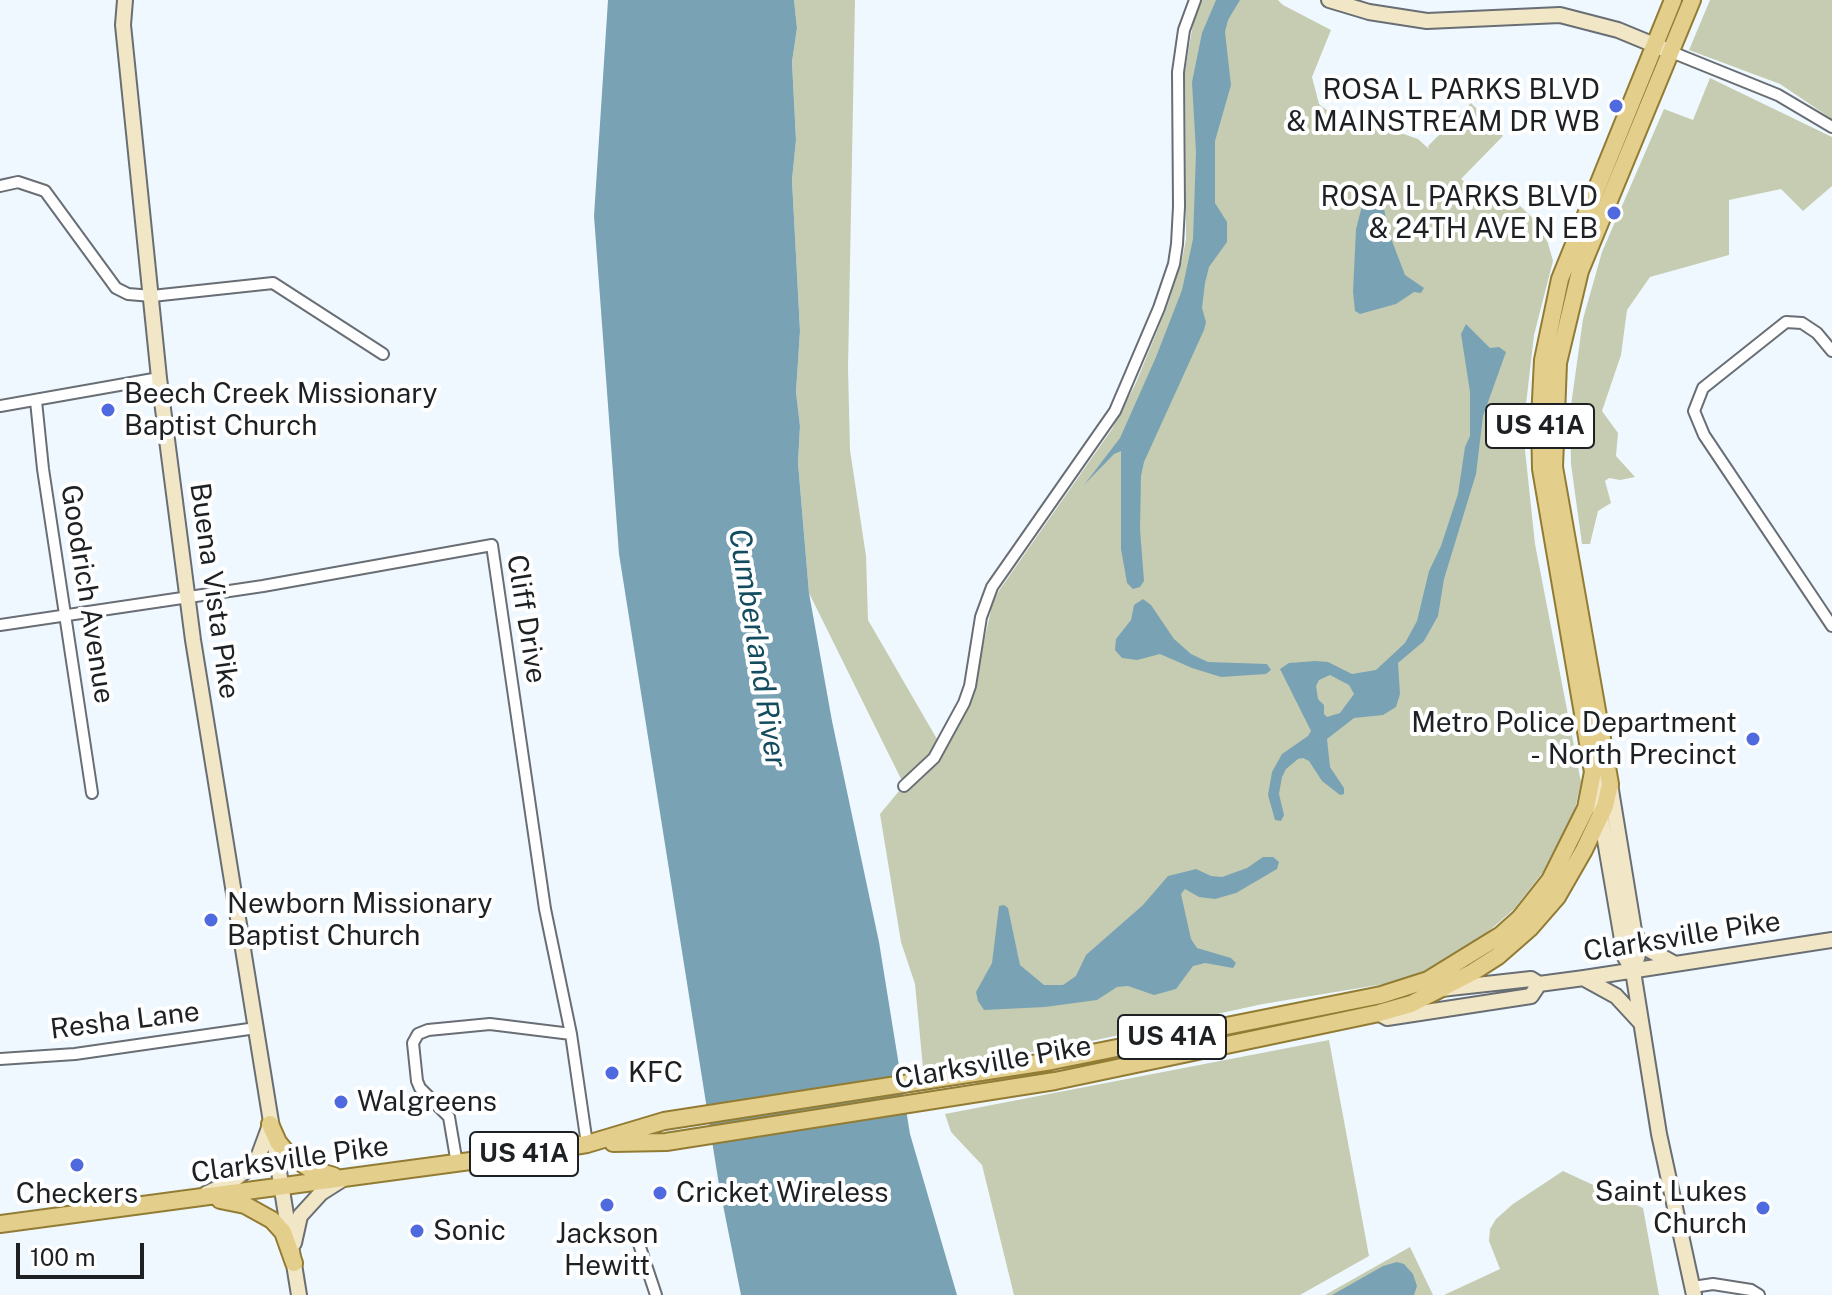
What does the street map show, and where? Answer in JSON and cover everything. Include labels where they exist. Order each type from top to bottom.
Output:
[{"type":"main road","name":"Buena Vista Pike","points":[[125,0],[123,25],[159,378],[200,686],[294,1263]]},
{"type":"main road","points":[[1329,0],[1411,20],[1560,15],[1618,30],[1669,51]]},
{"type":"main road","name":"US 41A","points":[[1381,995],[1415,985],[1448,970],[1482,949],[1520,918],[1550,880],[1586,808],[1593,772],[1541,469],[1543,360],[1560,279],[1673,0]]},
{"type":"main road","name":"US 41A","points":[[1379,1013],[1411,1004],[1441,989],[1498,956],[1530,928],[1557,897],[1602,815],[1610,784],[1554,467],[1558,363],[1580,271],[1692,0]]},
{"type":"main road","points":[[1593,772],[1625,957],[1633,971],[1659,1134],[1693,1291]]},
{"type":"main road","points":[[1610,784],[1638,955],[1633,971]]},
{"type":"main road","points":[[1635,935],[1644,947],[1676,964]]},
{"type":"main road","name":"Clarksville Pike","points":[[587,1144],[664,1121],[1052,1061],[1381,995],[1584,978],[1832,940]]},
{"type":"main road","points":[[1584,978],[1616,996],[1642,1025]]},
{"type":"main road","name":"Clarksville Pike","points":[[0,1224],[587,1144],[666,1142],[965,1096],[1055,1081],[1379,1013],[1387,1018],[1531,996],[1535,981]]},
{"type":"main road","points":[[270,1124],[287,1153],[310,1169],[343,1179]]},
{"type":"main road","points":[[194,1199],[231,1182],[256,1163],[270,1124]]},
{"type":"main road","points":[[299,1295],[294,1234],[300,1216],[321,1193],[343,1179]]},
{"type":"main road","points":[[194,1199],[230,1200],[260,1211],[283,1232],[294,1263]]},
{"type":"street","points":[[904,786],[934,758],[956,719],[970,686],[981,617],[992,587],[1115,411],[1168,283],[1179,226],[1178,72],[1184,30],[1195,0]]},
{"type":"street","points":[[1669,51],[1778,95],[1832,127]]},
{"type":"street","points":[[0,186],[18,182],[45,191],[116,288],[128,294],[152,296],[273,283],[383,354]]},
{"type":"street","points":[[1832,351],[1817,333],[1802,323],[1786,322],[1703,388],[1694,411],[1704,435],[1832,626]]},
{"type":"street","points":[[0,406],[159,378]]},
{"type":"street","name":"Goodrich Avenue","points":[[36,401],[43,469],[92,793]]},
{"type":"street","name":"Cliff Drive","points":[[0,625],[263,586],[492,545],[545,909],[571,1034],[587,1144]]},
{"type":"street","points":[[457,1164],[449,1117],[420,1088],[417,1081],[413,1043],[418,1034],[428,1030],[490,1024],[571,1034]]},
{"type":"street","name":"Resha Lane","points":[[0,1059],[75,1054],[256,1028]]},
{"type":"street","points":[[639,1244],[656,1295]]},
{"type":"street","points":[[1693,1291],[1713,1284],[1751,1290],[1759,1295]]},
{"type":"green space","points":[[794,0],[855,0],[848,368],[850,450],[866,556],[868,620],[941,746],[972,697],[992,605],[998,592],[1112,429],[1135,385],[1167,307],[1186,239],[1185,70],[1193,24],[1202,0],[1278,0],[1331,30],[1312,77],[1319,104],[1339,120],[1395,131],[1418,139],[1429,149],[1428,146],[1471,103],[1503,136],[1461,179],[1468,185],[1517,203],[1544,229],[1553,261],[1534,335],[1525,413],[1525,450],[1535,544],[1581,782],[1575,809],[1543,872],[1514,909],[1481,938],[1408,980],[1263,1004],[1059,1048],[923,1068],[915,984],[901,942],[880,814],[904,785],[809,593],[798,463],[800,426],[796,392],[800,331],[792,180],[796,140],[792,62],[797,28]]},
{"type":"green space","points":[[1710,0],[1832,0],[1832,119],[1780,84],[1689,50]]},
{"type":"green space","points":[[1710,78],[1832,137],[1832,186],[1803,211],[1781,189],[1729,200],[1729,255],[1650,277],[1627,310],[1621,355],[1602,411],[1618,433],[1616,456],[1635,477],[1620,480],[1609,478],[1605,481],[1611,503],[1598,511],[1590,544],[1582,544],[1571,464],[1570,413],[1583,319],[1602,252],[1664,109],[1693,120]]},
{"type":"green space","points":[[1329,1040],[1369,1256],[1300,1295],[1014,1295],[982,1165],[951,1132],[945,1114]]},
{"type":"green space","points":[[1563,1171],[1643,1208],[1659,1295],[1444,1295],[1500,1269],[1489,1241],[1490,1229],[1496,1219]]},
{"type":"green space","points":[[1410,1247],[1433,1295],[1325,1295]]},
{"type":"water","name":"Cumberland River","points":[[608,0],[794,0],[797,28],[792,62],[796,140],[792,180],[800,331],[796,392],[800,426],[798,463],[809,593],[832,721],[879,942],[910,1134],[957,1295],[741,1295],[719,1185],[619,554],[594,216]]},
{"type":"water","points":[[1216,0],[1240,0],[1225,32],[1231,85],[1215,141],[1215,203],[1227,222],[1227,242],[1209,267],[1202,308],[1206,322],[1204,330],[1144,462],[1140,529],[1144,581],[1140,587],[1133,589],[1127,583],[1121,549],[1121,451],[1114,454],[1084,485],[1120,438],[1182,290],[1193,239],[1196,152],[1192,82],[1202,33]]},
{"type":"water","points":[[1375,197],[1383,204],[1389,233],[1405,275],[1424,288],[1421,293],[1414,292],[1396,304],[1360,314],[1355,311],[1353,292],[1356,229],[1362,206]]},
{"type":"water","points":[[1466,324],[1490,348],[1499,347],[1506,352],[1483,416],[1476,474],[1444,579],[1438,616],[1424,641],[1398,663],[1400,694],[1396,707],[1383,715],[1354,718],[1327,739],[1330,767],[1344,788],[1344,794],[1340,795],[1322,781],[1309,761],[1298,759],[1282,777],[1279,794],[1284,815],[1281,821],[1275,820],[1268,795],[1272,772],[1282,754],[1311,731],[1280,669],[1289,663],[1315,661],[1328,662],[1352,674],[1376,670],[1405,643],[1417,621],[1429,571],[1441,546],[1458,494],[1465,447],[1470,436],[1470,392],[1461,334]],"holes":[[[1330,675],[1349,685],[1354,694],[1340,713],[1327,717],[1324,705],[1318,699],[1316,686],[1319,680]]]},
{"type":"water","points":[[1143,599],[1151,605],[1174,639],[1191,654],[1208,662],[1267,664],[1271,670],[1266,674],[1221,677],[1160,654],[1137,660],[1122,658],[1115,650],[1116,639],[1131,620],[1134,605]]},
{"type":"water","points":[[1263,857],[1273,857],[1279,862],[1277,869],[1236,893],[1215,899],[1199,897],[1185,889],[1181,894],[1191,939],[1197,948],[1231,958],[1236,963],[1233,968],[1205,963],[1193,966],[1176,989],[1154,995],[1128,986],[1117,987],[1097,1000],[1045,1007],[984,1010],[978,1001],[976,992],[992,963],[999,906],[1008,908],[1020,965],[1044,985],[1063,985],[1076,976],[1086,955],[1143,905],[1168,876],[1196,869],[1222,877],[1247,868]]},
{"type":"water","points":[[1397,1262],[1404,1264],[1413,1274],[1417,1286],[1414,1295],[1332,1295],[1383,1266]]},
{"type":"place","name":"ROSA L PARKS BLVD & MAINSTREAM DR WB","points":[[1616,106]]},
{"type":"place","name":"ROSA L PARKS BLVD & 24TH AVE N EB","points":[[1614,213]]},
{"type":"place","name":"Beech Creek Missionary Baptist Church","points":[[108,410]]},
{"type":"place","name":"Metro Police Department - North Precinct","points":[[1753,739]]},
{"type":"place","name":"Newborn Missionary Baptist Church","points":[[211,920]]},
{"type":"place","name":"KFC","points":[[612,1073]]},
{"type":"place","name":"Walgreens","points":[[341,1102]]},
{"type":"place","name":"Checkers","points":[[77,1165]]},
{"type":"place","name":"Cricket Wireless","points":[[660,1193]]},
{"type":"place","name":"Jackson Hewitt","points":[[607,1205]]},
{"type":"place","name":"Saint Lukes Church","points":[[1763,1208]]},
{"type":"place","name":"Sonic","points":[[417,1231]]}]
